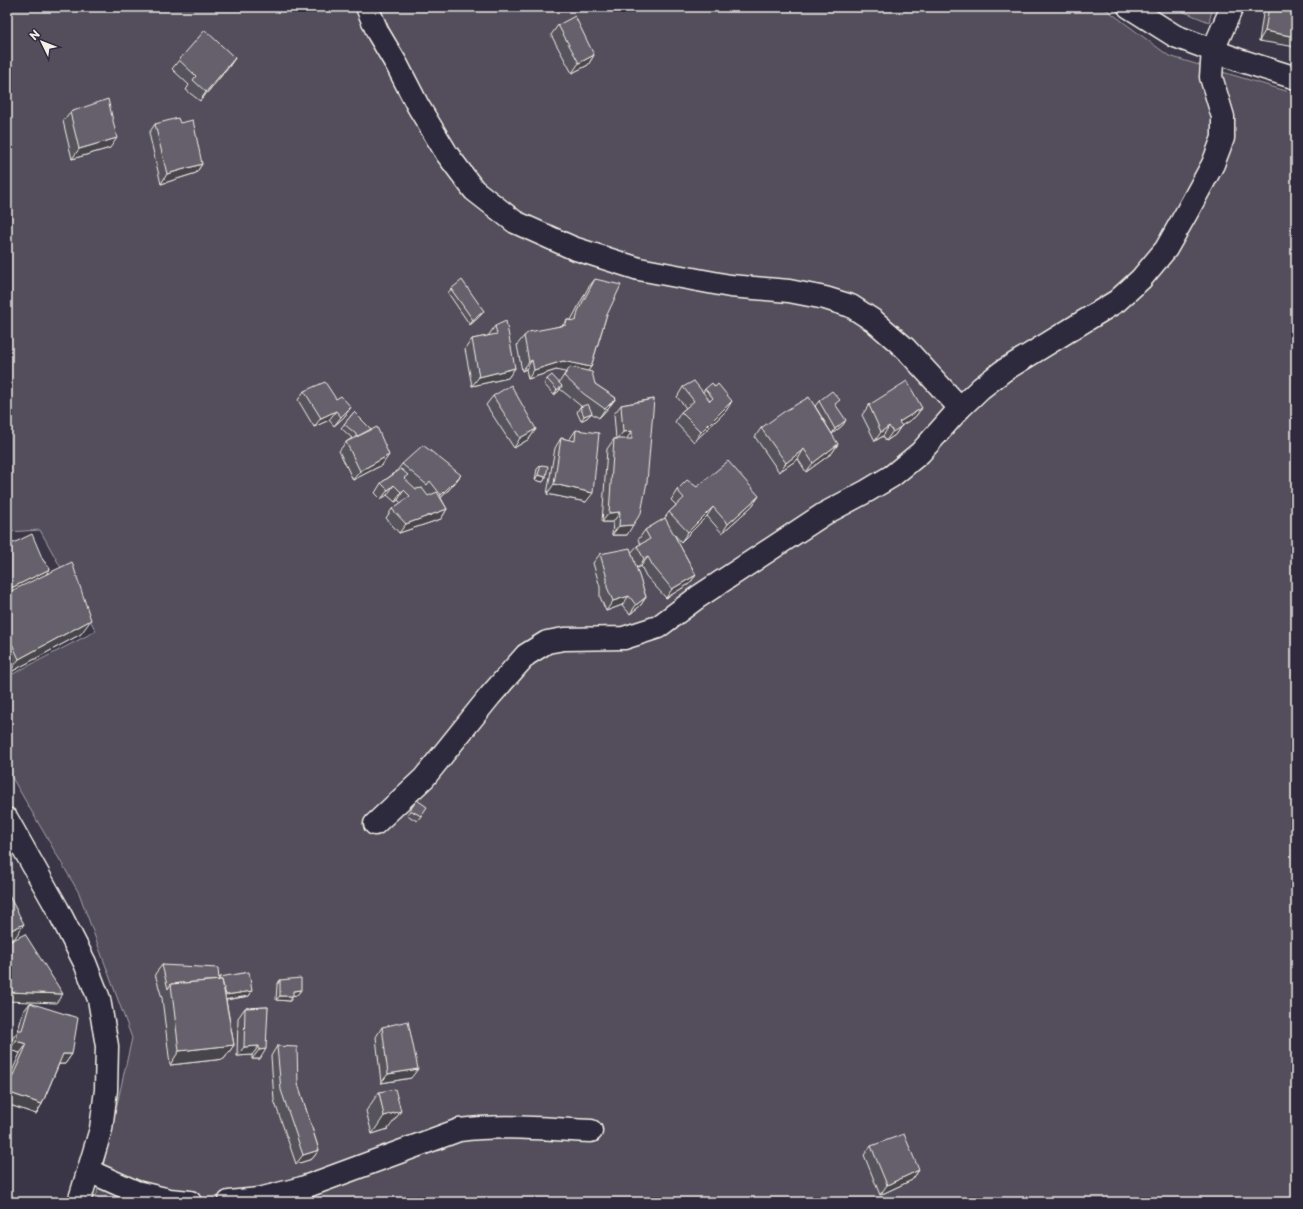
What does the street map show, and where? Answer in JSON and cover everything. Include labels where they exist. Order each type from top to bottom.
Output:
[{"type":"street","points":[[367,7],[378,33],[398,65],[418,106],[448,154],[474,190],[515,222],[573,248],[639,269],[730,286],[789,291],[825,298],[851,306],[874,321],[905,348],[960,408]]},
{"type":"street","points":[[1129,7],[1175,36],[1296,78]]},
{"type":"street","points":[[375,824],[424,778],[490,696],[526,655],[547,642],[564,639],[624,638],[658,626],[698,597],[824,514],[892,476],[920,453],[960,408],[981,388],[1003,371],[1116,300],[1141,279],[1166,249],[1214,164],[1223,138],[1222,117],[1211,77],[1213,50],[1232,7]]},
{"type":"street","points":[[7,819],[57,908],[85,963],[99,999],[107,1046],[106,1090],[101,1129],[79,1202]]},
{"type":"street","points":[[229,1202],[258,1199],[302,1188],[459,1130],[500,1127],[591,1131]]},
{"type":"street","points":[[89,1171],[136,1192],[169,1200],[190,1202]]},
{"type":"shaded area","points":[[7,7],[1103,7],[1169,56],[1296,94],[1296,1202],[95,1202],[132,1038],[79,893],[7,769],[7,677],[96,631],[40,530],[7,532]]},
{"type":"shaded area","points":[[1172,7],[1213,7],[1209,22]]},
{"type":"building","points":[[1269,7],[1296,7],[1296,37],[1265,31]]},
{"type":"building","points":[[575,16],[594,55],[579,63],[558,25]]},
{"type":"building","points":[[205,30],[235,58],[206,92],[193,80],[196,76],[179,60]]},
{"type":"building","points":[[108,99],[117,138],[79,149],[70,112]]},
{"type":"building","points":[[178,118],[180,123],[193,120],[202,164],[167,174],[155,124]]},
{"type":"building","points":[[595,279],[621,285],[606,317],[591,367],[563,361],[534,370],[532,360],[529,362],[524,336],[529,332],[566,325],[567,320],[576,321],[578,311]]},
{"type":"building","points":[[462,280],[484,311],[473,320],[451,289]]},
{"type":"building","points":[[506,321],[515,368],[479,377],[472,339],[497,334],[495,326]]},
{"type":"building","points":[[570,367],[592,372],[595,384],[616,398],[605,409],[584,394],[564,376]]},
{"type":"building","points":[[552,375],[562,386],[557,390],[547,379]]},
{"type":"building","points":[[694,381],[710,401],[713,398],[705,389],[712,383],[715,387],[718,384],[732,401],[701,432],[681,412],[694,401],[683,387]]},
{"type":"building","points":[[907,381],[922,408],[899,422],[902,426],[893,432],[889,426],[881,432],[869,405]]},
{"type":"building","points":[[325,382],[336,399],[341,396],[351,407],[341,417],[336,411],[321,418],[304,391]]},
{"type":"building","points":[[511,385],[536,429],[520,438],[493,396]]},
{"type":"building","points":[[832,391],[840,400],[835,404],[846,420],[835,429],[819,401]]},
{"type":"building","points":[[809,397],[838,444],[813,463],[804,449],[786,463],[761,428],[785,411]]},
{"type":"building","points":[[654,399],[647,482],[641,513],[633,525],[619,526],[620,512],[609,513],[614,439],[632,439],[632,431],[623,432],[621,405]]},
{"type":"building","points":[[588,404],[592,413],[584,416],[580,407]]},
{"type":"building","points":[[354,412],[371,429],[356,437],[356,434],[344,424]]},
{"type":"building","points":[[377,427],[389,455],[360,471],[346,442]]},
{"type":"building","points":[[576,430],[599,433],[593,493],[554,484],[561,438],[575,441]]},
{"type":"building","points":[[423,445],[461,475],[441,495],[430,481],[427,485],[402,464]]},
{"type":"building","points":[[728,461],[759,496],[728,524],[713,507],[688,532],[669,512],[684,498],[677,490],[687,480],[697,487]]},
{"type":"building","points":[[541,465],[548,466],[546,477],[538,475]]},
{"type":"building","points":[[401,469],[408,475],[404,478],[416,489],[422,488],[428,496],[437,492],[447,509],[406,524],[392,509],[410,496],[404,490],[401,492],[394,485],[388,490],[381,483]]},
{"type":"building","points":[[665,518],[696,575],[672,589],[653,566],[648,557],[644,559],[637,546],[650,539],[645,530]]},
{"type":"building","points":[[32,534],[43,560],[50,569],[7,590],[7,546]]},
{"type":"building","points":[[630,548],[646,597],[636,605],[629,596],[613,601],[607,587],[607,578],[600,554]]},
{"type":"building","points":[[72,562],[91,620],[19,659],[7,633],[7,593]]},
{"type":"building","points":[[417,800],[427,807],[421,816],[410,810]]},
{"type":"building","points":[[7,892],[24,924],[7,932]]},
{"type":"building","points":[[25,934],[63,994],[7,992],[7,943]]},
{"type":"building","points":[[162,965],[218,968],[219,980],[171,984],[168,989]]},
{"type":"building","points":[[249,972],[252,991],[226,995],[220,977]]},
{"type":"building","points":[[301,978],[301,990],[293,991],[293,996],[280,996],[280,980]]},
{"type":"building","points":[[222,980],[234,1045],[179,1051],[171,984]]},
{"type":"building","points":[[30,1003],[78,1018],[72,1054],[63,1054],[42,1104],[7,1092],[27,1044],[16,1041],[18,1030],[22,1030]]},
{"type":"building","points":[[268,1007],[266,1049],[259,1050],[259,1046],[244,1047],[245,1008]]},
{"type":"building","points":[[408,1021],[418,1069],[388,1074],[382,1027]]},
{"type":"building","points":[[277,1046],[297,1047],[298,1084],[319,1150],[303,1155],[281,1090]]},
{"type":"building","points":[[395,1089],[401,1111],[384,1116],[379,1092]]},
{"type":"building","points":[[904,1134],[919,1170],[887,1185],[871,1146]]}]
